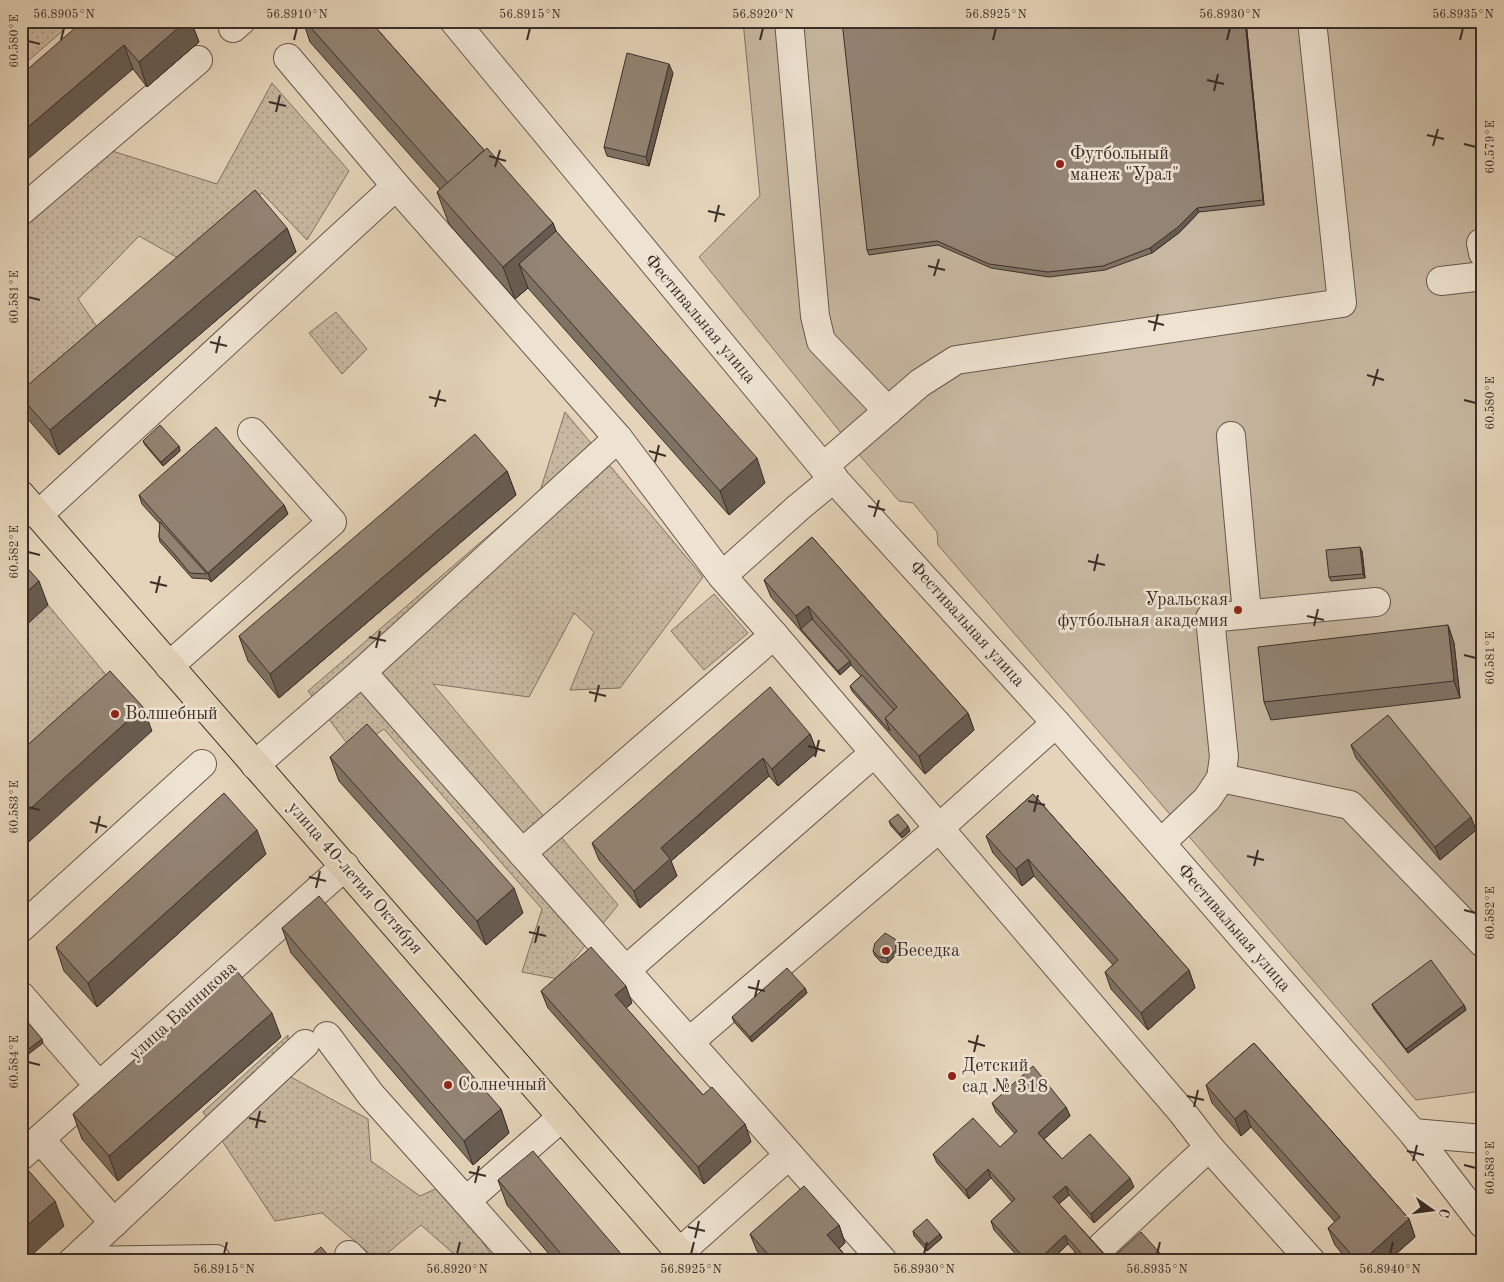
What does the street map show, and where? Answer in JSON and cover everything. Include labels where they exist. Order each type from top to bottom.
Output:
[{"type":"main road","name":"улица 40-летия Октября","points":[[30,505],[683,1256]]},
{"type":"street","name":"Фестивальная улица","points":[[454,21],[828,473],[1056,722],[1413,1133],[1483,1224]]},
{"type":"street","points":[[789,21],[816,316],[821,341],[888,411]]},
{"type":"street","points":[[722,576],[799,507],[828,473],[888,411],[920,383],[956,360],[1342,303],[1312,21]]},
{"type":"street","points":[[288,58],[396,186],[618,438],[722,576],[1182,1112],[1209,1147],[1311,1261]]},
{"type":"street","points":[[21,211],[198,60]]},
{"type":"street","points":[[30,505],[396,186]]},
{"type":"street","points":[[1441,281],[1483,276]]},
{"type":"street","points":[[169,666],[332,522],[252,432]]},
{"type":"street","points":[[1231,436],[1246,614]]},
{"type":"street","points":[[255,765],[362,672],[618,438]]},
{"type":"street","points":[[1161,843],[1207,799],[1221,778],[1224,757],[1210,618],[1376,602]]},
{"type":"street","points":[[522,853],[774,635]]},
{"type":"street","points":[[362,672],[883,1261]]},
{"type":"street","points":[[689,1042],[938,829],[1056,722]]},
{"type":"street","points":[[626,970],[874,753]]},
{"type":"street","points":[[21,928],[202,764]]},
{"type":"street","points":[[1221,778],[1350,805],[1483,944]]},
{"type":"street","name":"улица Банникова","points":[[31,1148],[345,866]]},
{"type":"street","points":[[21,996],[99,1086]]},
{"type":"street","points":[[216,1259],[73,1261],[316,1040],[371,1095],[519,1261]]},
{"type":"street","points":[[466,1201],[562,1117]]},
{"type":"street","points":[[1413,1133],[1483,1139]]},
{"type":"street","points":[[1086,1261],[1209,1147]]},
{"type":"street","points":[[31,1148],[114,1223]]},
{"type":"street","points":[[683,1256],[789,1155]]},
{"type":"shaded area","points":[[27,21],[74,21],[21,67],[21,27]]},
{"type":"shaded area","name":"Уральская футбольная академия","points":[[743,21],[1483,21],[1483,1091],[1416,1100],[938,545],[937,532],[913,503],[899,501],[850,444],[699,257],[760,196]]},
{"type":"shaded area","points":[[272,83],[349,171],[307,240],[262,193],[178,258],[139,236],[78,299],[99,330],[21,399],[21,198],[90,144],[217,184]]},
{"type":"shaded area","points":[[336,312],[367,349],[342,374],[309,333]]},
{"type":"shaded area","points":[[565,412],[703,577],[620,688],[570,690],[594,632],[574,613],[529,697],[433,684],[618,905],[558,979],[522,972],[542,909],[384,729],[352,750],[308,691],[540,491]]},
{"type":"shaded area","points":[[714,594],[748,633],[704,670],[671,631]]},
{"type":"shaded area","points":[[48,605],[107,676],[21,769],[21,630]]},
{"type":"shaded area","points":[[288,1035],[289,1076],[368,1119],[371,1161],[420,1196],[444,1185],[494,1259],[489,1261],[462,1261],[421,1225],[378,1261],[322,1213],[275,1221],[203,1112]]},
{"type":"building","points":[[83,21],[186,21],[139,62],[124,45],[21,133],[21,75]]},
{"type":"building","points":[[305,21],[370,21],[484,150],[448,183]]},
{"type":"building","name":"Футбольный манеж \"Урал\"","points":[[842,21],[1245,21],[1263,200],[1197,208],[1178,227],[1150,248],[1103,266],[1048,272],[989,264],[937,241],[867,250]]},
{"type":"building","points":[[627,53],[669,64],[646,157],[604,147]]},
{"type":"building","points":[[487,148],[553,223],[503,267],[437,192]]},
{"type":"building","points":[[255,190],[287,228],[50,430],[21,397],[21,391]]},
{"type":"building","points":[[556,231],[757,458],[720,491],[519,264]]},
{"type":"building","points":[[160,425],[179,446],[161,462],[143,441]]},
{"type":"building","points":[[216,427],[284,505],[208,573],[139,495]]},
{"type":"building","points":[[475,434],[507,471],[270,674],[239,636]]},
{"type":"building","points":[[160,522],[207,574],[190,573],[159,537]]},
{"type":"building","points":[[812,537],[968,713],[919,756],[885,718],[897,707],[808,606],[796,616],[764,580]]},
{"type":"building","points":[[1360,547],[1363,574],[1329,577],[1326,550]]},
{"type":"building","points":[[21,561],[39,581],[21,597]]},
{"type":"building","points":[[812,619],[850,661],[838,671],[801,629]]},
{"type":"building","points":[[1448,625],[1454,681],[1264,702],[1258,647]]},
{"type":"building","points":[[110,671],[143,707],[21,817],[21,751]]},
{"type":"building","points":[[862,675],[894,710],[885,718],[890,731],[850,686]]},
{"type":"building","points":[[770,687],[810,734],[772,769],[763,758],[661,848],[670,859],[634,891],[592,843]]},
{"type":"building","points":[[1388,715],[1471,817],[1435,847],[1351,745]]},
{"type":"building","points":[[367,724],[514,888],[477,921],[330,757]]},
{"type":"building","points":[[224,793],[257,830],[88,983],[56,947]]},
{"type":"building","points":[[1033,794],[1189,970],[1141,1013],[1105,972],[1118,960],[1028,859],[1016,869],[986,836]]},
{"type":"building","points":[[898,814],[908,826],[900,834],[889,821]]},
{"type":"building","points":[[319,896],[501,1109],[464,1141],[282,928]]},
{"type":"building","name":"Беседка","points":[[885,933],[895,939],[896,950],[887,958],[879,957],[873,951],[875,943]]},
{"type":"building","points":[[591,947],[626,986],[615,995],[703,1095],[712,1087],[745,1124],[698,1167],[541,991]]},
{"type":"building","points":[[1431,960],[1464,1005],[1406,1049],[1372,1004]]},
{"type":"building","points":[[787,968],[805,988],[750,1037],[732,1017]]},
{"type":"building","points":[[236,970],[272,1013],[109,1156],[73,1114]]},
{"type":"building","points":[[21,1016],[42,1039],[21,1055]]},
{"type":"building","points":[[1254,1043],[1409,1219],[1362,1261],[1357,1261],[1328,1228],[1340,1217],[1245,1110],[1235,1119],[1206,1085]]},
{"type":"building","points":[[1033,1066],[1066,1107],[1038,1133],[1062,1159],[1090,1134],[1130,1178],[1091,1214],[1066,1186],[1053,1197],[1110,1261],[1088,1261],[1065,1235],[1037,1261],[1027,1261],[991,1221],[1015,1199],[988,1169],[966,1190],[933,1154],[973,1118],[1000,1147],[1017,1131],[992,1103]]},
{"type":"building","points":[[533,1151],[627,1261],[567,1261],[498,1180]]},
{"type":"building","points":[[21,1163],[55,1201],[21,1231]]},
{"type":"building","points":[[804,1186],[839,1225],[827,1235],[850,1261],[774,1261],[750,1234]]},
{"type":"building","points":[[927,1219],[940,1234],[926,1246],[913,1231]]},
{"type":"building","points":[[1141,1232],[1167,1261],[1110,1261],[1110,1260]]},
{"type":"building","points":[[321,1247],[333,1261],[305,1261]]},
{"type":"place","name":"Футбольный манеж \"Урал\"","points":[[1060,164]]},
{"type":"place","name":"Уральская футбольная академия","points":[[1238,610]]},
{"type":"place","name":"Волшебный","points":[[115,714]]},
{"type":"place","name":"Беседка","points":[[886,951]]},
{"type":"place","name":"Детский сад № 318","points":[[952,1076]]},
{"type":"place","name":"Солнечный","points":[[448,1085]]}]
